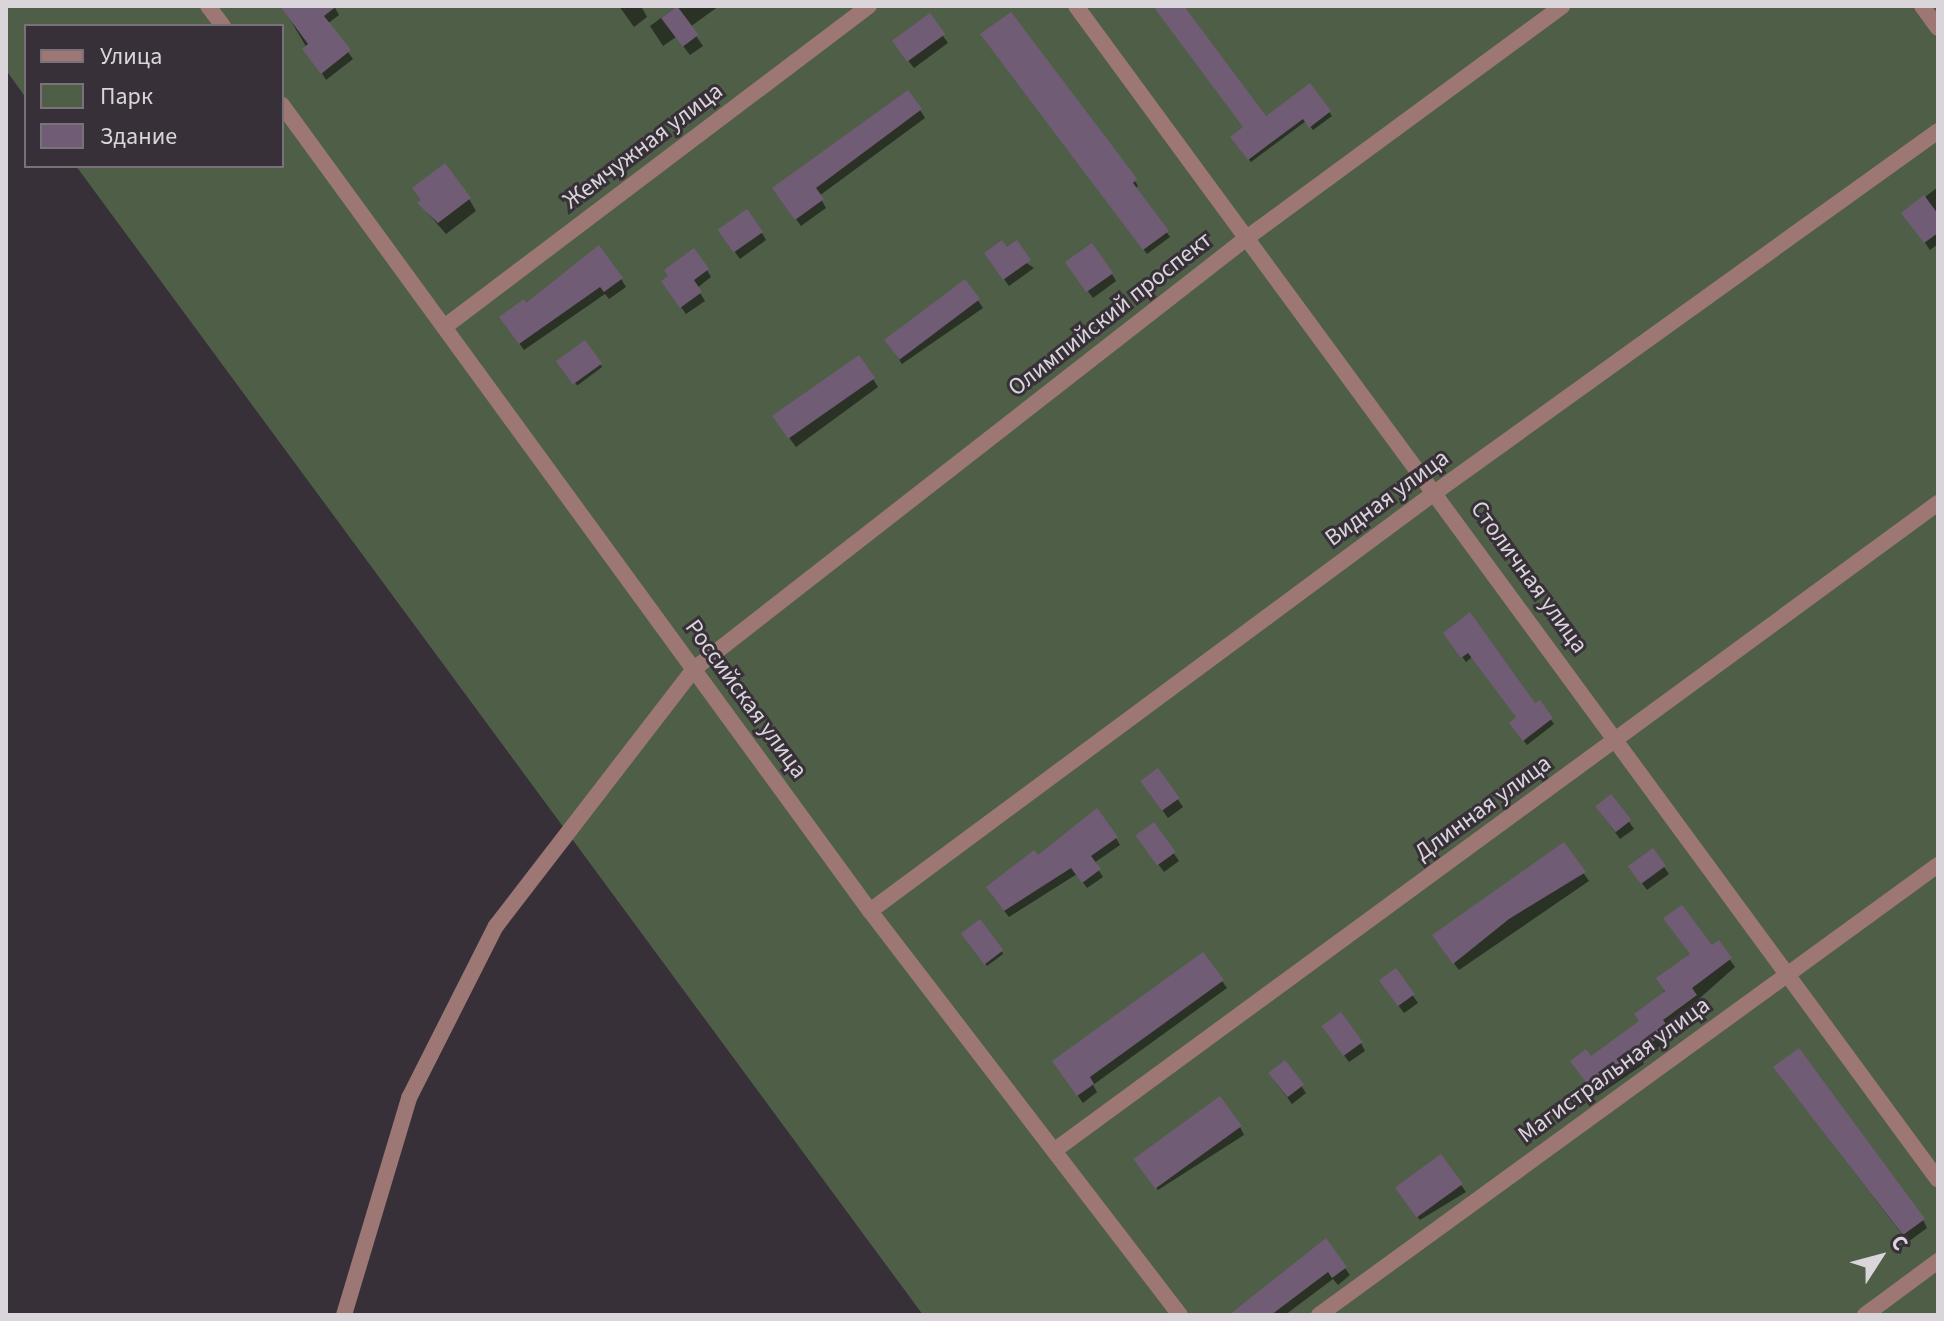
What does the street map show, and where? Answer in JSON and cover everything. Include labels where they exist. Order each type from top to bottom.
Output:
[{"type":"street","points":[[209,6],[222,24]]},
{"type":"street","name":"Жемчужная улица","points":[[447,325],[869,6]]},
{"type":"street","name":"Столичная улица","points":[[1076,6],[1437,491],[1938,1180]]},
{"type":"street","name":"Олимпийский проспект","points":[[344,1315],[409,1098],[496,926],[694,669],[1248,237],[1562,6]]},
{"type":"street","points":[[1922,6],[1938,28]]},
{"type":"street","name":"Российская улица","points":[[284,108],[447,325],[870,911],[1180,1315]]},
{"type":"street","name":"Видная улица","points":[[870,911],[1437,491],[1938,131]]},
{"type":"street","name":"Длинная улица","points":[[1055,1150],[1938,503]]},
{"type":"street","name":"Магистральная улица","points":[[1319,1315],[1938,865]]},
{"type":"street","points":[[1865,1315],[1938,1261]]},
{"type":"green space","points":[[6,6],[1938,6],[1938,1315],[923,1315],[77,168],[284,168],[284,24],[24,24],[24,95],[6,70]]},
{"type":"building","points":[[280,6],[337,6],[324,16],[351,50],[321,74],[302,49],[308,44]]},
{"type":"building","points":[[677,6],[699,35],[683,47],[661,18]]},
{"type":"building","points":[[1153,6],[1184,6],[1266,116],[1310,83],[1331,111],[1309,128],[1303,119],[1248,160],[1230,137],[1243,127]]},
{"type":"building","points":[[1011,12],[1132,172],[1137,179],[1133,183],[1169,231],[1143,250],[980,34]]},
{"type":"building","points":[[930,13],[945,34],[907,62],[892,41]]},
{"type":"building","points":[[908,90],[922,109],[816,188],[824,199],[795,220],[772,188]]},
{"type":"building","points":[[445,163],[471,198],[438,223],[417,203],[421,200],[412,188]]},
{"type":"building","points":[[1924,195],[1938,214],[1938,233],[1924,243],[1901,213]]},
{"type":"building","points":[[747,209],[763,232],[734,253],[718,230]]},
{"type":"building","points":[[1002,240],[1007,247],[1017,240],[1031,260],[1003,280],[984,253]]},
{"type":"building","points":[[1092,243],[1113,273],[1086,292],[1065,262]]},
{"type":"building","points":[[599,245],[623,278],[604,292],[600,287],[519,344],[499,317],[524,299],[526,303]]},
{"type":"building","points":[[694,248],[709,269],[694,280],[702,292],[680,308],[661,281],[668,276],[664,270]]},
{"type":"building","points":[[965,279],[980,299],[899,360],[884,340]]},
{"type":"building","points":[[585,340],[602,363],[573,385],[556,361]]},
{"type":"building","points":[[859,355],[875,378],[788,439],[772,416]]},
{"type":"building","points":[[1470,612],[1535,703],[1540,700],[1553,718],[1523,741],[1509,723],[1516,717],[1468,653],[1461,658],[1443,633]]},
{"type":"building","points":[[1158,768],[1180,798],[1162,811],[1140,781]]},
{"type":"building","points":[[1611,794],[1631,820],[1616,832],[1595,806]]},
{"type":"building","points":[[1097,808],[1118,837],[1091,856],[1101,869],[1082,883],[1071,868],[1004,911],[986,887],[1034,850],[1038,855]]},
{"type":"building","points":[[1154,822],[1176,852],[1157,865],[1135,836]]},
{"type":"building","points":[[1564,842],[1586,872],[1509,919],[1453,964],[1432,935]]},
{"type":"building","points":[[1653,848],[1666,866],[1641,884],[1628,866]]},
{"type":"building","points":[[1682,905],[1712,945],[1719,940],[1732,958],[1692,988],[1697,995],[1663,1020],[1670,1029],[1638,1052],[1641,1056],[1591,1089],[1570,1061],[1586,1049],[1591,1056],[1639,1021],[1634,1014],[1665,991],[1656,978],[1690,954],[1663,918]]},
{"type":"building","points":[[980,919],[1003,950],[984,965],[961,933]]},
{"type":"building","points":[[1203,952],[1224,980],[1090,1077],[1094,1084],[1077,1096],[1052,1061]]},
{"type":"building","points":[[1396,968],[1415,994],[1398,1006],[1379,980]]},
{"type":"building","points":[[1341,1012],[1363,1042],[1343,1056],[1322,1026]]},
{"type":"building","points":[[1799,1048],[1925,1219],[1903,1235],[1773,1067]]},
{"type":"building","points":[[1285,1060],[1304,1084],[1288,1097],[1268,1073]]},
{"type":"building","points":[[1220,1096],[1242,1126],[1155,1189],[1133,1159]]},
{"type":"building","points":[[1441,1154],[1463,1184],[1417,1217],[1395,1188]]},
{"type":"building","points":[[1326,1238],[1347,1267],[1332,1278],[1328,1272],[1271,1315],[1229,1315]]}]
